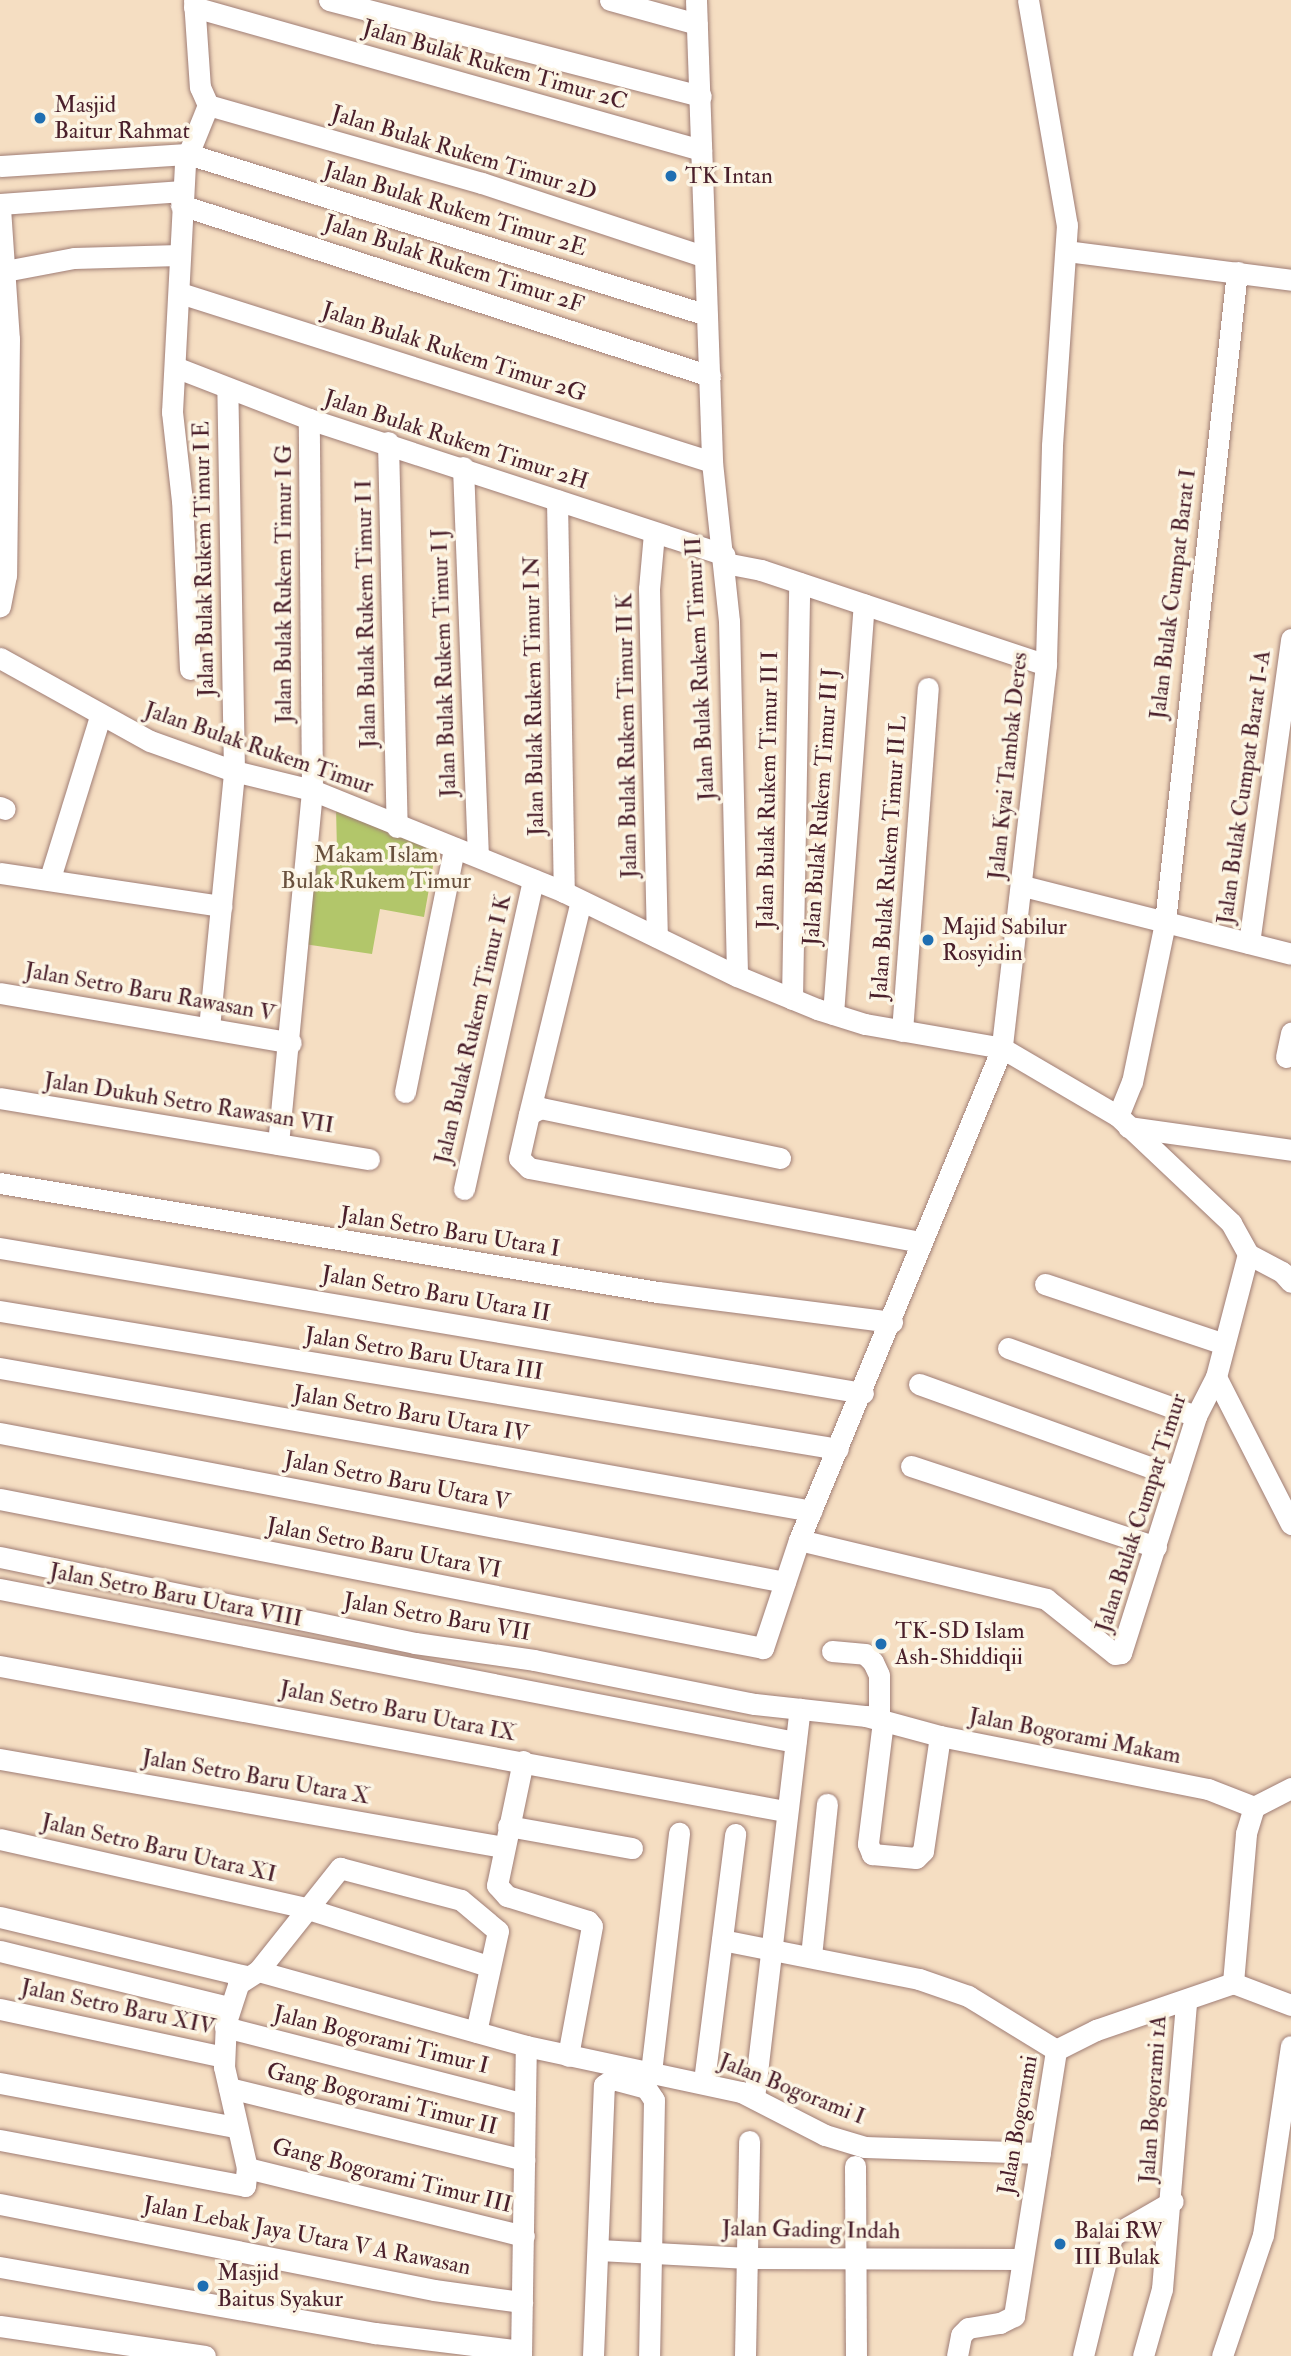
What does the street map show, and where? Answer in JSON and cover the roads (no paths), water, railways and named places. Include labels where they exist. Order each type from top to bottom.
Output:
[{"type":"street","points":[[329,0],[701,96]]},
{"type":"street","points":[[610,0],[697,24]]},
{"type":"street","name":"Jalan Bulak Rukem Timur II","points":[[696,0],[712,462],[725,559],[737,976]]},
{"type":"street","name":"Jalan Kyai Tambak Deres","points":[[1002,1048],[1023,886],[1046,664],[1052,446],[1067,225],[1028,0]]},
{"type":"street","points":[[190,669],[182,501],[172,412],[180,293],[182,198],[188,154],[208,105],[200,87],[194,3]]},
{"type":"street","name":"Jalan Bulak Rukem Timur 2C","points":[[194,3],[701,150]]},
{"type":"street","name":"Jalan Bulak Rukem Timur 2D","points":[[208,105],[482,183],[703,256]]},
{"type":"street","points":[[0,166],[188,154]]},
{"type":"street","name":"Jalan Bulak Rukem Timur 2E","points":[[188,154],[707,315]]},
{"type":"street","points":[[0,606],[6,575],[9,339],[0,206],[182,198]]},
{"type":"street","name":"Jalan Bulak Rukem Timur 2F","points":[[182,198],[710,376]]},
{"type":"street","points":[[1066,251],[1291,280]]},
{"type":"street","points":[[5,271],[74,258],[179,255]]},
{"type":"street","name":"Jalan Bulak Cumpat Barat I","points":[[1123,1122],[1166,922],[1237,272]]},
{"type":"street","name":"Jalan Bulak Rukem Timur 2G","points":[[180,293],[712,462]]},
{"type":"street","name":"Jalan Bulak Rukem Timur 2H","points":[[175,367],[309,419],[388,442],[725,559],[1046,664]]},
{"type":"street","name":"Jalan Bulak Rukem Timur I E","points":[[209,1028],[234,771],[228,388]]},
{"type":"street","name":"Jalan Bulak Rukem Timur I G","points":[[278,1144],[291,1043],[312,790],[309,419]]},
{"type":"street","name":"Jalan Bulak Rukem Timur I I","points":[[388,442],[397,827]]},
{"type":"street","name":"Jalan Bulak Rukem Timur I J","points":[[463,467],[478,856]]},
{"type":"street","name":"Jalan Bulak Rukem Timur I N","points":[[557,500],[572,896],[519,1158],[529,1168],[919,1241]]},
{"type":"street","name":"Jalan Bulak Rukem Timur II K","points":[[654,533],[649,589],[657,937]]},
{"type":"street","name":"Jalan Bulak Rukem Timur II I","points":[[792,999],[799,583]]},
{"type":"street","name":"Jalan Bulak Rukem Timur II J","points":[[832,1014],[864,604]]},
{"type":"street","name":"Jalan Bulak Cumpat Barat I-A","points":[[1249,943],[1291,639]]},
{"type":"street","name":"Jalan Bulak Rukem Timur","points":[[0,658],[100,716],[150,741],[234,771],[312,790],[397,827],[478,856],[572,896],[737,976]]},
{"type":"street","name":"Jalan Bulak Rukem Timur II L","points":[[902,1031],[928,688]]},
{"type":"street","points":[[50,878],[100,716]]},
{"type":"street","points":[[405,1092],[454,848]]},
{"type":"street","points":[[0,873],[50,878],[222,906]]},
{"type":"street","name":"Jalan Bulak Rukem Timur I K","points":[[464,1189],[533,880]]},
{"type":"street","points":[[1023,886],[1291,954]]},
{"type":"street","points":[[737,976],[832,1014],[902,1031],[1002,1048],[1123,1122],[1231,1223],[1248,1254],[1291,1282]]},
{"type":"street","name":"Jalan Setro Baru Rawasan V","points":[[0,993],[291,1043]]},
{"type":"street","points":[[1286,1057],[1291,1033]]},
{"type":"street","points":[[785,1582],[799,1540],[892,1322],[919,1241],[1002,1048]]},
{"type":"street","name":"Jalan Dukuh Setro Rawasan VII","points":[[0,1098],[369,1159]]},
{"type":"street","points":[[529,1114],[541,1108],[780,1158]]},
{"type":"street","points":[[1123,1122],[1291,1150]]},
{"type":"street","name":"Jalan Setro Baru Utara I","points":[[0,1183],[657,1292],[892,1322]]},
{"type":"street","name":"Jalan Setro Baru Utara II","points":[[0,1248],[863,1393]]},
{"type":"street","points":[[1248,1254],[1216,1377],[1291,1524]]},
{"type":"street","points":[[1045,1284],[1224,1344]]},
{"type":"street","name":"Jalan Setro Baru Utara III","points":[[0,1311],[838,1449]]},
{"type":"street","points":[[1008,1348],[1196,1416]]},
{"type":"street","name":"Jalan Setro Baru Utara IV","points":[[0,1368],[813,1511]]},
{"type":"street","name":"Jalan Bulak Cumpat Timur","points":[[799,1540],[1046,1599],[1118,1654],[1124,1650],[1196,1416],[1216,1377]]},
{"type":"street","points":[[919,1384],[1177,1477]]},
{"type":"street","name":"Jalan Setro Baru Utara V","points":[[0,1433],[785,1582]]},
{"type":"street","points":[[911,1466],[1156,1547]]},
{"type":"street","name":"Jalan Setro Baru Utara VI","points":[[0,1499],[758,1649],[765,1646],[785,1582]]},
{"type":"street","name":"Jalan Setro Baru VII","points":[[0,1557],[415,1643],[800,1709],[876,1719]]},
{"type":"street","name":"Jalan Setro Baru Utara VIII","points":[[0,1589],[795,1742]]},
{"type":"street","points":[[832,1651],[864,1654],[873,1661],[879,1675],[868,1844],[872,1854],[916,1858],[923,1851],[940,1736]]},
{"type":"street","name":"Jalan Setro Baru Utara IX","points":[[0,1666],[785,1811]]},
{"type":"street","points":[[754,2098],[785,1811],[800,1709]]},
{"type":"street","name":"Jalan Bogorami Makam","points":[[876,1719],[940,1736],[1208,1789],[1254,1807]]},
{"type":"street","name":"Jalan Setro Baru Utara X","points":[[0,1759],[505,1836],[632,1848]]},
{"type":"street","points":[[523,1761],[505,1836],[497,1885],[501,1894],[588,1921],[592,1926],[568,2056]]},
{"type":"street","points":[[1291,1788],[1254,1807],[1247,1834],[1233,1983],[1291,2006]]},
{"type":"street","points":[[811,1956],[827,1804]]},
{"type":"street","points":[[651,2072],[679,1833]]},
{"type":"street","points":[[704,2081],[735,1835]]},
{"type":"street","name":"Jalan Setro Baru Utara XI","points":[[0,1839],[305,1908],[488,1966]]},
{"type":"street","points":[[0,2140],[244,2186],[247,2168],[236,2127],[224,2057],[227,2017],[251,1974],[340,1868],[461,1899],[497,1929],[476,2032]]},
{"type":"street","name":"Jalan Bogorami I","points":[[0,1917],[251,1974],[568,2056],[704,2081],[754,2098],[825,2135],[865,2147],[1040,2153]]},
{"type":"street","points":[[722,1940],[770,1946],[919,1979],[968,1996],[1056,2050]]},
{"type":"street","name":"Jalan Bogorami Timur I","points":[[0,1951],[227,2017],[531,2096]]},
{"type":"street","name":"Jalan Bogorami","points":[[957,2356],[961,2335],[968,2328],[1000,2323],[1014,2316],[1056,2050],[1096,2031],[1233,1983]]},
{"type":"street","name":"Jalan Bogorami 1A","points":[[1143,2356],[1162,2289],[1173,2201],[1186,2001]]},
{"type":"street","name":"Jalan Setro Baru XIV","points":[[0,2009],[224,2057]]},
{"type":"street","points":[[524,2354],[531,2096],[526,2046]]},
{"type":"street","points":[[1222,2356],[1263,2235],[1291,2046]]},
{"type":"street","points":[[593,2356],[604,2085],[612,2079],[646,2088],[654,2100],[649,2356]]},
{"type":"street","points":[[0,2083],[236,2127]]},
{"type":"street","name":"Gang Bogorami Timur II","points":[[229,2088],[524,2160]]},
{"type":"street","points":[[524,2354],[524,2160],[531,2096]]},
{"type":"street","points":[[746,2356],[749,2141]]},
{"type":"street","points":[[855,2166],[859,2256],[856,2356]]},
{"type":"street","name":"Gang Bogorami Timur III","points":[[247,2168],[524,2236]]},
{"type":"street","points":[[1083,2356],[1112,2236],[1173,2201]]},
{"type":"street","name":"Jalan Lebak Jaya Utara V A Rawasan","points":[[0,2204],[434,2290],[522,2302]]},
{"type":"street","name":"Jalan Gading Indah","points":[[599,2250],[748,2258],[859,2256],[1022,2259]]},
{"type":"street","points":[[0,2267],[375,2333],[524,2354]]},
{"type":"street","points":[[0,2326],[205,2356]]},
{"type":"place","name":"Masjid Baitur Rahmat","points":[[40,118]]},
{"type":"place","name":"TK Intan","points":[[671,176]]},
{"type":"place","name":"Majid Sabilur Rosyidin","points":[[928,940]]},
{"type":"place","name":"TK-SD Islam Ash-Shiddiqii","points":[[881,1644]]},
{"type":"place","name":"Balai RW III Bulak","points":[[1060,2244]]},
{"type":"place","name":"Masjid Baitus Syakur","points":[[203,2286]]},
{"type":"park label","name":"Makam Islam Bulak Rukem Timur","points":[[376,868]]}]
